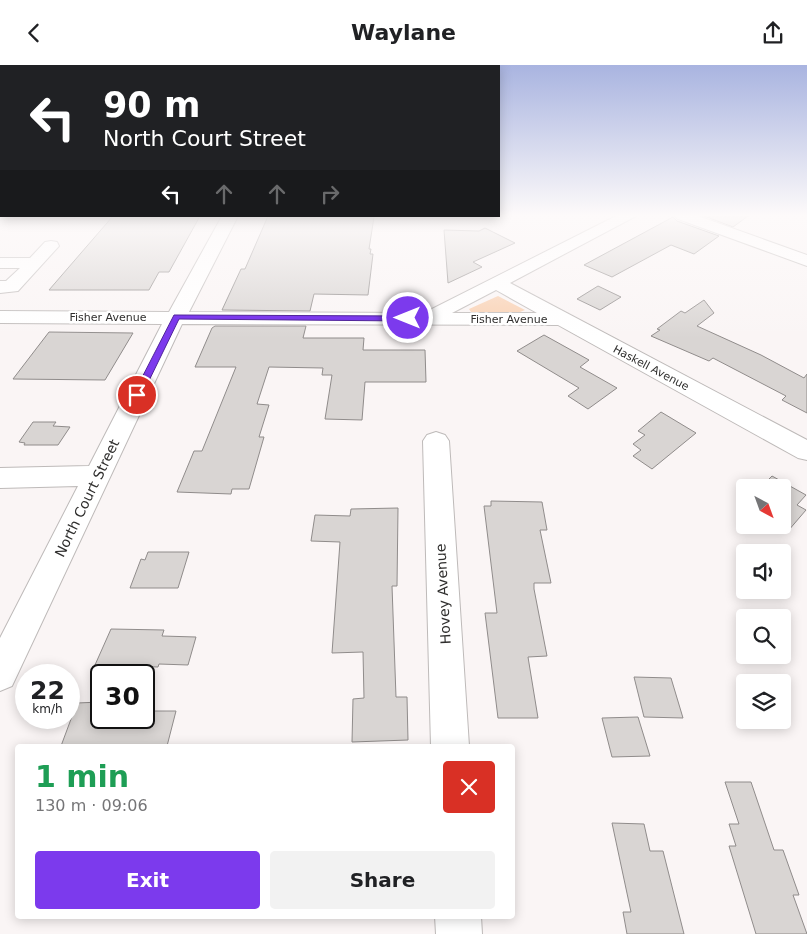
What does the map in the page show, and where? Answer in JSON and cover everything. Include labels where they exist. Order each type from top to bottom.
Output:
[{"type":"street","points":[[0,287],[11,287],[41,257]]},
{"type":"street","name":"North Court Street","points":[[4,658],[209,257]]},
{"type":"street","name":"Fisher Avenue","points":[[427,318],[548,257]]},
{"type":"street","points":[[795,257],[807,261]]},
{"type":"street","points":[[0,263],[35,263]]},
{"type":"street","name":"Haskell Avenue","points":[[496,283],[807,451]]},
{"type":"street","name":"Fisher Avenue","points":[[0,317],[560,319]]},
{"type":"street","name":"Hovey Avenue","points":[[436,441],[450,744]]},
{"type":"street","points":[[0,477],[97,476]]},
{"type":"street","points":[[458,919],[459,934]]},
{"type":"shaded area","points":[[498,296],[525,310],[520,312],[471,312],[469,309]]},
{"type":"building","points":[[78,257],[178,257],[169,272],[159,272],[149,290],[49,290]]},
{"type":"building","points":[[250,257],[373,257],[368,295],[314,294],[310,311],[222,310],[241,269],[245,269]]},
{"type":"building","points":[[446,257],[485,257],[473,262],[482,267],[448,283]]},
{"type":"building","points":[[600,257],[650,257],[612,277],[584,265]]},
{"type":"building","points":[[598,286],[621,297],[600,310],[577,299]]},
{"type":"building","points":[[704,300],[714,313],[697,326],[761,355],[804,378],[807,374],[807,413],[782,400],[786,396],[713,358],[709,361],[651,336],[660,330],[657,329],[681,311],[685,313]]},
{"type":"building","points":[[215,326],[306,326],[303,338],[364,338],[363,350],[425,350],[426,382],[365,382],[362,420],[325,419],[332,375],[322,375],[323,368],[269,367],[257,404],[269,405],[259,437],[264,437],[249,489],[232,489],[231,494],[177,492],[194,451],[202,451],[236,367],[195,367],[212,328]]},
{"type":"building","points":[[49,332],[133,333],[105,380],[13,379]]},
{"type":"building","points":[[544,335],[589,360],[580,367],[617,388],[588,409],[568,396],[579,388],[517,351]]},
{"type":"building","points":[[661,412],[696,433],[652,469],[633,456],[641,450],[633,444],[645,435],[638,431]]},
{"type":"building","points":[[33,422],[56,422],[53,426],[70,427],[58,445],[24,445],[25,443],[19,442]]},
{"type":"building","points":[[791,487],[806,495],[797,505],[806,510],[791,528]]},
{"type":"building","points":[[491,501],[542,502],[547,530],[540,530],[551,583],[534,583],[534,589],[547,656],[528,657],[538,718],[498,718],[485,613],[497,613],[484,506],[491,506]]},
{"type":"building","points":[[398,508],[397,586],[392,586],[396,697],[407,697],[408,740],[352,742],[353,699],[364,698],[363,652],[332,653],[340,542],[311,541],[315,515],[350,516],[351,509]]},
{"type":"building","points":[[148,552],[189,552],[178,588],[130,588],[141,559],[145,560]]},
{"type":"building","points":[[111,629],[164,630],[162,636],[196,637],[188,665],[159,664],[158,667],[155,667],[155,664],[95,664]]},
{"type":"building","points":[[634,677],[671,678],[683,718],[644,717]]},
{"type":"building","points":[[90,702],[90,729],[155,729],[155,711],[176,711],[168,744],[62,744],[67,729],[80,729],[80,703]]},
{"type":"building","points":[[638,717],[650,756],[612,757],[602,718]]},
{"type":"building","points":[[725,782],[751,782],[774,850],[783,850],[799,895],[793,895],[807,934],[756,934],[729,846],[736,846],[729,824],[739,824]]},
{"type":"building","points":[[612,823],[644,824],[650,851],[663,851],[684,934],[627,934],[623,912],[631,912]]},
{"type":"route","points":[[137,395],[177,317],[408,318]]}]
